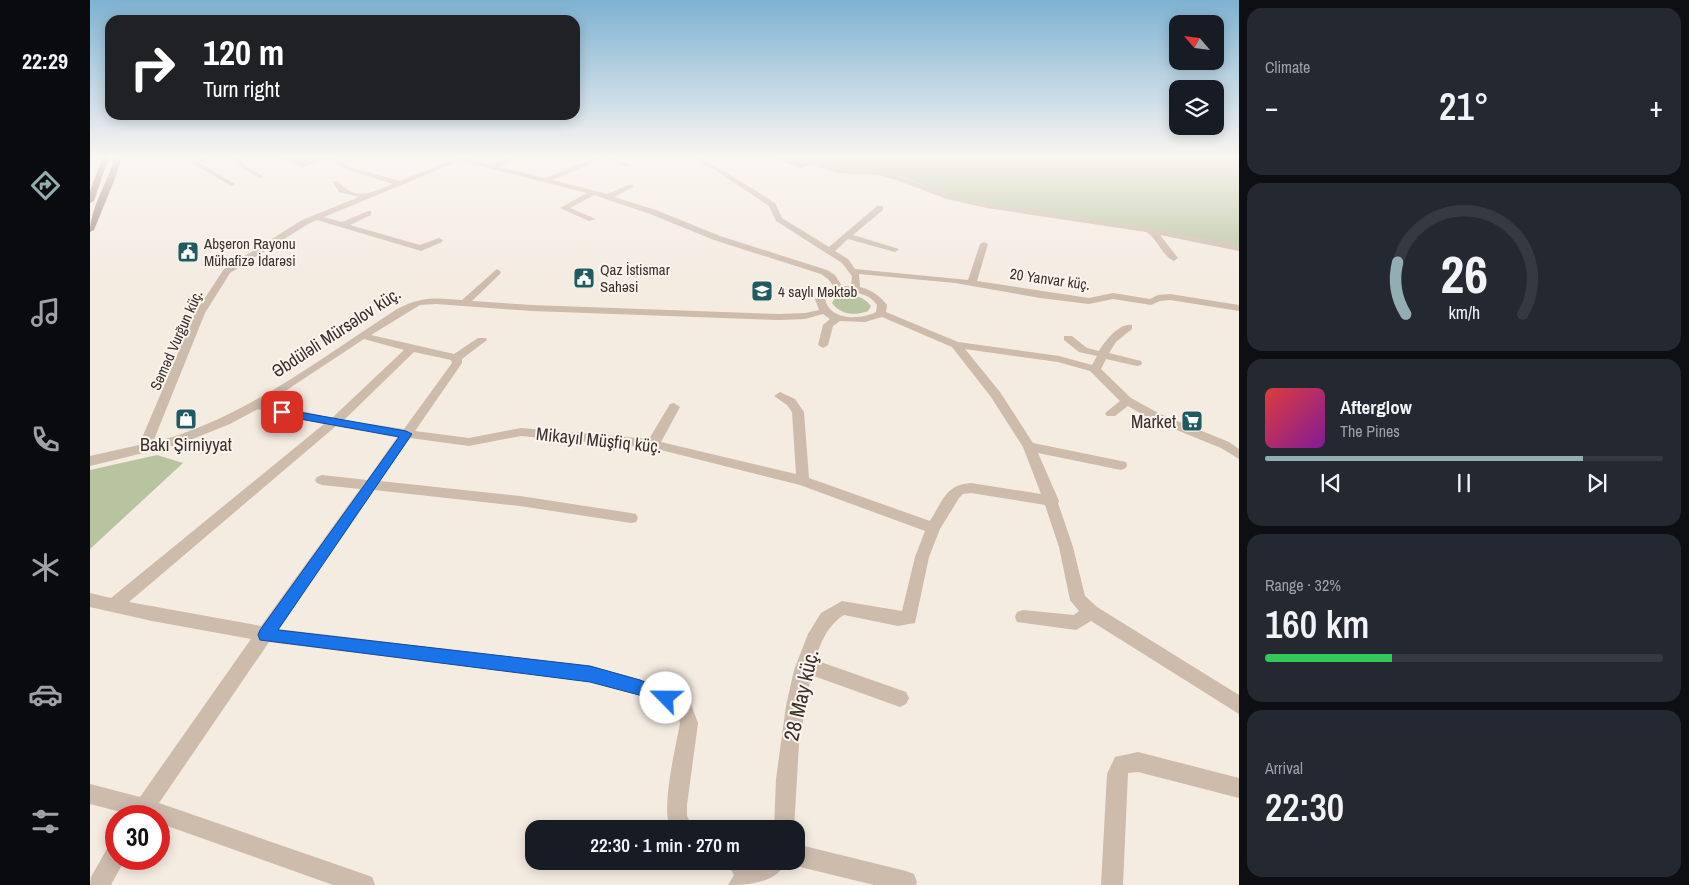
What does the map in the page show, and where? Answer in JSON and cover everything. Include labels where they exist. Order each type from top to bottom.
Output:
[{"type":"main road","points":[[90,230],[104,197]]},
{"type":"street","name":"Səməd Vurğun küç.","points":[[144,449],[200,313],[222,277],[240,261],[316,217],[365,197]]},
{"type":"street","points":[[583,197],[564,208],[566,211],[592,219]]},
{"type":"street","points":[[608,197],[717,238],[824,272],[832,277],[839,289]]},
{"type":"street","points":[[760,197],[772,205],[779,219],[828,252],[845,261],[854,271],[855,289]]},
{"type":"street","points":[[953,197],[1002,209],[1148,230],[1239,248]]},
{"type":"street","points":[[828,252],[880,208]]},
{"type":"street","points":[[343,225],[368,213]]},
{"type":"street","points":[[316,217],[421,248],[439,240]]},
{"type":"street","points":[[1148,230],[1159,237],[1164,249],[1174,258]]},
{"type":"street","points":[[846,236],[895,249]]},
{"type":"street","points":[[972,282],[984,244]]},
{"type":"street","name":"20 Yanvar küç.","points":[[854,271],[972,282],[1069,299],[1097,301],[1113,296],[1151,302],[1158,298],[1170,297],[1239,308]]},
{"type":"street","points":[[464,303],[497,272]]},
{"type":"street","points":[[880,313],[882,305],[876,297],[855,289],[839,289],[826,292],[820,299],[821,307],[838,318],[863,320],[880,313],[956,345],[1058,359],[1094,369],[1127,401],[1156,417],[1225,445],[1239,455]]},
{"type":"street","name":"Əbdüləli Mürsəlov küç.","points":[[90,461],[144,449],[206,430],[258,404],[400,311],[418,302],[779,317],[805,316],[825,311]]},
{"type":"street","points":[[823,344],[828,326],[838,318]]},
{"type":"street","points":[[1094,369],[1098,366],[1101,354],[1112,339],[1128,327]]},
{"type":"street","points":[[364,336],[456,358],[482,340]]},
{"type":"street","points":[[1068,338],[1083,350],[1137,363]]},
{"type":"street","points":[[956,345],[996,395],[1029,446],[1052,501],[1066,547],[1078,600],[1091,612],[1239,705]]},
{"type":"street","points":[[114,606],[334,422],[412,348]]},
{"type":"street","points":[[146,805],[457,363],[456,358]]},
{"type":"street","points":[[780,396],[791,402],[798,412],[803,481]]},
{"type":"street","points":[[1111,413],[1127,401]]},
{"type":"street","name":"Mikayıl Müşfiq küç.","points":[[258,404],[269,409],[334,422],[406,434],[472,442],[507,433],[521,432],[653,444],[803,481],[933,528]]},
{"type":"street","points":[[653,444],[674,407]]},
{"type":"street","points":[[1029,446],[1121,465]]},
{"type":"street","points":[[322,480],[520,501],[631,518]]},
{"type":"street","name":"28 May küç.","points":[[784,820],[785,776],[798,690],[811,645],[826,615],[833,609],[842,608],[898,619],[909,618],[922,557],[933,528],[954,494],[960,490],[972,488],[1052,501]]},
{"type":"street","points":[[90,600],[157,616],[266,635],[590,674],[640,688],[678,704],[686,710],[689,723],[676,805],[679,820]]},
{"type":"street","points":[[1023,617],[1076,623],[1091,612]]},
{"type":"street","points":[[804,665],[900,698]]},
{"type":"street","points":[[1112,885],[1117,774],[1122,764],[1138,762],[1239,788]]},
{"type":"street","points":[[90,794],[121,805]]},
{"type":"street","points":[[170,821],[364,885]]},
{"type":"street","points":[[805,858],[906,882]]},
{"type":"street","points":[[99,885],[108,870]]},
{"type":"street","points":[[741,874],[755,870]]},
{"type":"green space","points":[[957,197],[1239,197],[1239,249],[1163,232],[1000,207]]},
{"type":"green space","points":[[844,295],[859,297],[866,300],[871,306],[868,311],[863,313],[853,314],[844,312],[832,303],[835,298]]},
{"type":"green space","points":[[157,455],[183,463],[90,549],[90,470]]},
{"type":"place","name":"Abşeron Rayonu Mühafizə İdarəsi","points":[[188,252]]},
{"type":"place","name":"Qaz İstismar Sahəsi","points":[[584,278]]},
{"type":"place","name":"4 saylı Məktəb","points":[[762,291]]},
{"type":"place","name":"Bakı Şirniyyat","points":[[186,419]]},
{"type":"place","name":"Market","points":[[1192,421]]},
{"type":"route","points":[[282,412],[406,434],[266,635],[332,645],[590,674],[617,680],[666,698]]}]
